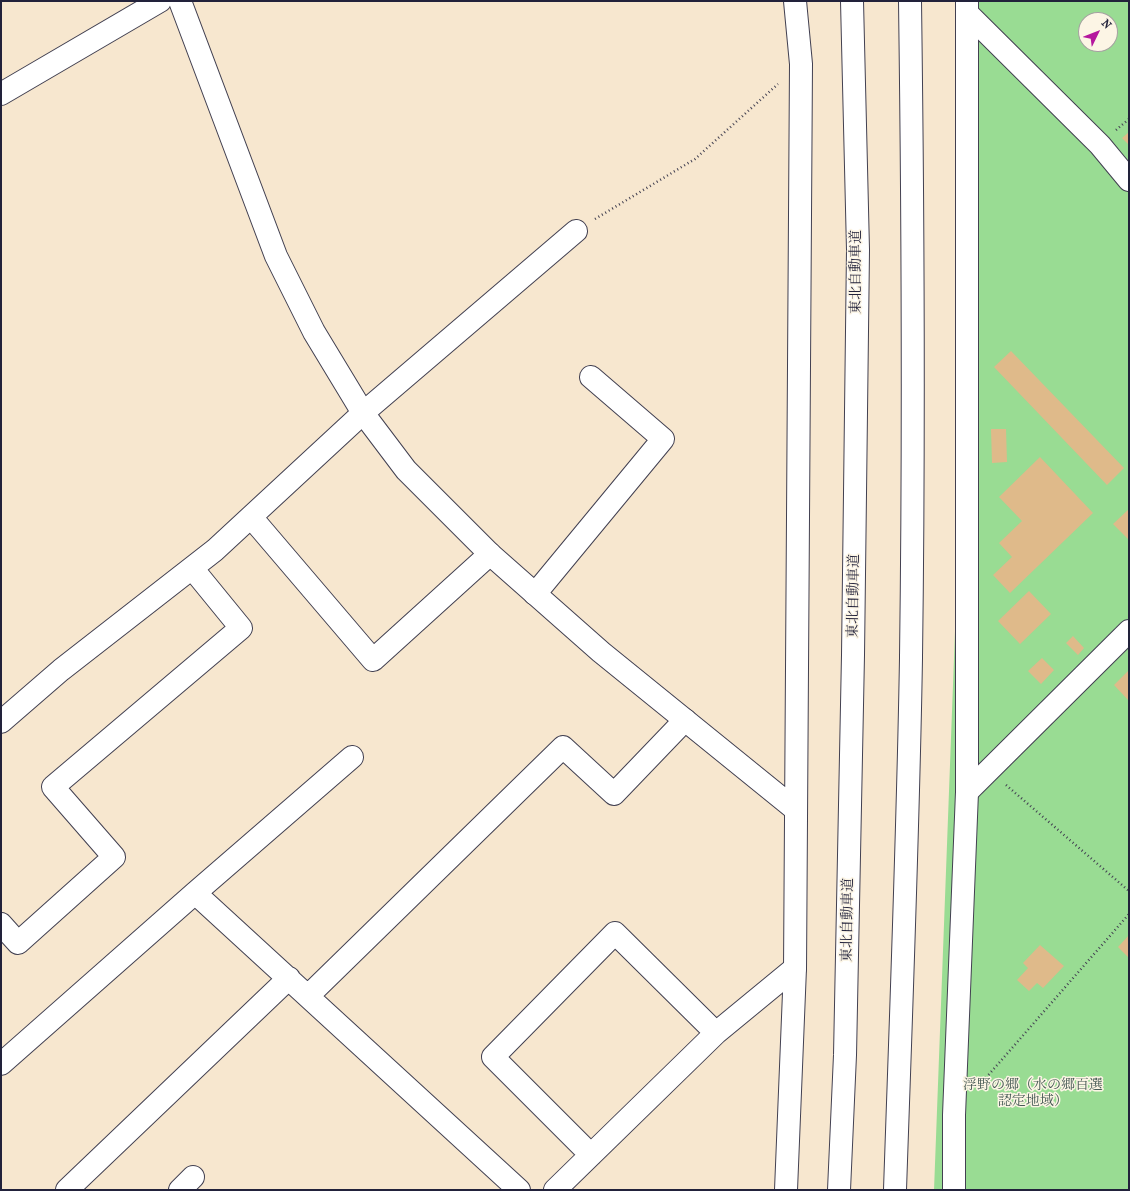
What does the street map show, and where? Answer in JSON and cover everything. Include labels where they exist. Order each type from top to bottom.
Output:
[{"type":"main road","points":[[1,94],[160,1]]},
{"type":"main road","points":[[180,1],[276,256],[314,332],[363,412],[406,470],[490,554],[601,652],[796,810]]},
{"type":"main road","points":[[786,1190],[795,968],[801,64],[795,1]]},
{"type":"main road","name":"東北自動車道","points":[[839,1190],[845,1055],[853,670],[858,258],[852,1]]},
{"type":"main road","points":[[895,1190],[905,914],[911,650],[913,245],[910,1]]},
{"type":"main road","points":[[967,7],[1100,145],[1129,180]]},
{"type":"main road","points":[[954,1190],[954,1114],[967,792],[967,7]]},
{"type":"main road","points":[[1,722],[62,670],[216,550],[363,412],[576,231]]},
{"type":"main road","points":[[535,594],[663,440],[591,377]]},
{"type":"main road","points":[[251,516],[373,660],[490,554]]},
{"type":"main road","points":[[1,924],[18,943],[114,857],[53,787],[241,628],[192,568]]},
{"type":"main road","points":[[967,792],[1129,631]]},
{"type":"main road","points":[[308,996],[562,747],[614,794],[685,720]]},
{"type":"main road","points":[[1,1064],[195,892],[352,757]]},
{"type":"main road","points":[[195,892],[519,1190]]},
{"type":"main road","points":[[591,1155],[492,1056],[615,933],[716,1033]]},
{"type":"main road","points":[[555,1190],[716,1033],[795,968]]},
{"type":"main road","points":[[67,1190],[289,978]]},
{"type":"path","points":[[576,231],[695,159],[801,64]]},
{"type":"path","points":[[989,770],[1129,890]]},
{"type":"path","points":[[954,1114],[1129,914]]},
{"type":"green space","name":"浮野の郷（水の郷百選 認定地域）","points":[[975,1],[1129,1],[1129,1190],[934,1190],[974,126]]},
{"type":"building","points":[[1129,132],[1129,145],[1122,138]]},
{"type":"building","points":[[1011,351],[1124,468],[1107,485],[994,367]]},
{"type":"building","points":[[991,429],[1006,429],[1007,462],[992,463]]},
{"type":"building","points":[[1040,457],[1093,513],[1010,593],[993,575],[1012,557],[999,543],[1022,521],[999,497]]},
{"type":"building","points":[[1129,509],[1129,540],[1113,524]]},
{"type":"building","points":[[1029,591],[1051,614],[1020,644],[998,621]]},
{"type":"building","points":[[1073,636],[1084,648],[1078,655],[1066,643]]},
{"type":"building","points":[[1042,658],[1054,670],[1041,684],[1028,671]]},
{"type":"building","points":[[1129,670],[1129,701],[1114,685]]},
{"type":"building","points":[[1129,935],[1129,958],[1118,947]]},
{"type":"building","points":[[1040,945],[1064,966],[1043,988],[1037,983],[1029,991],[1017,980],[1028,968],[1023,963]]}]
